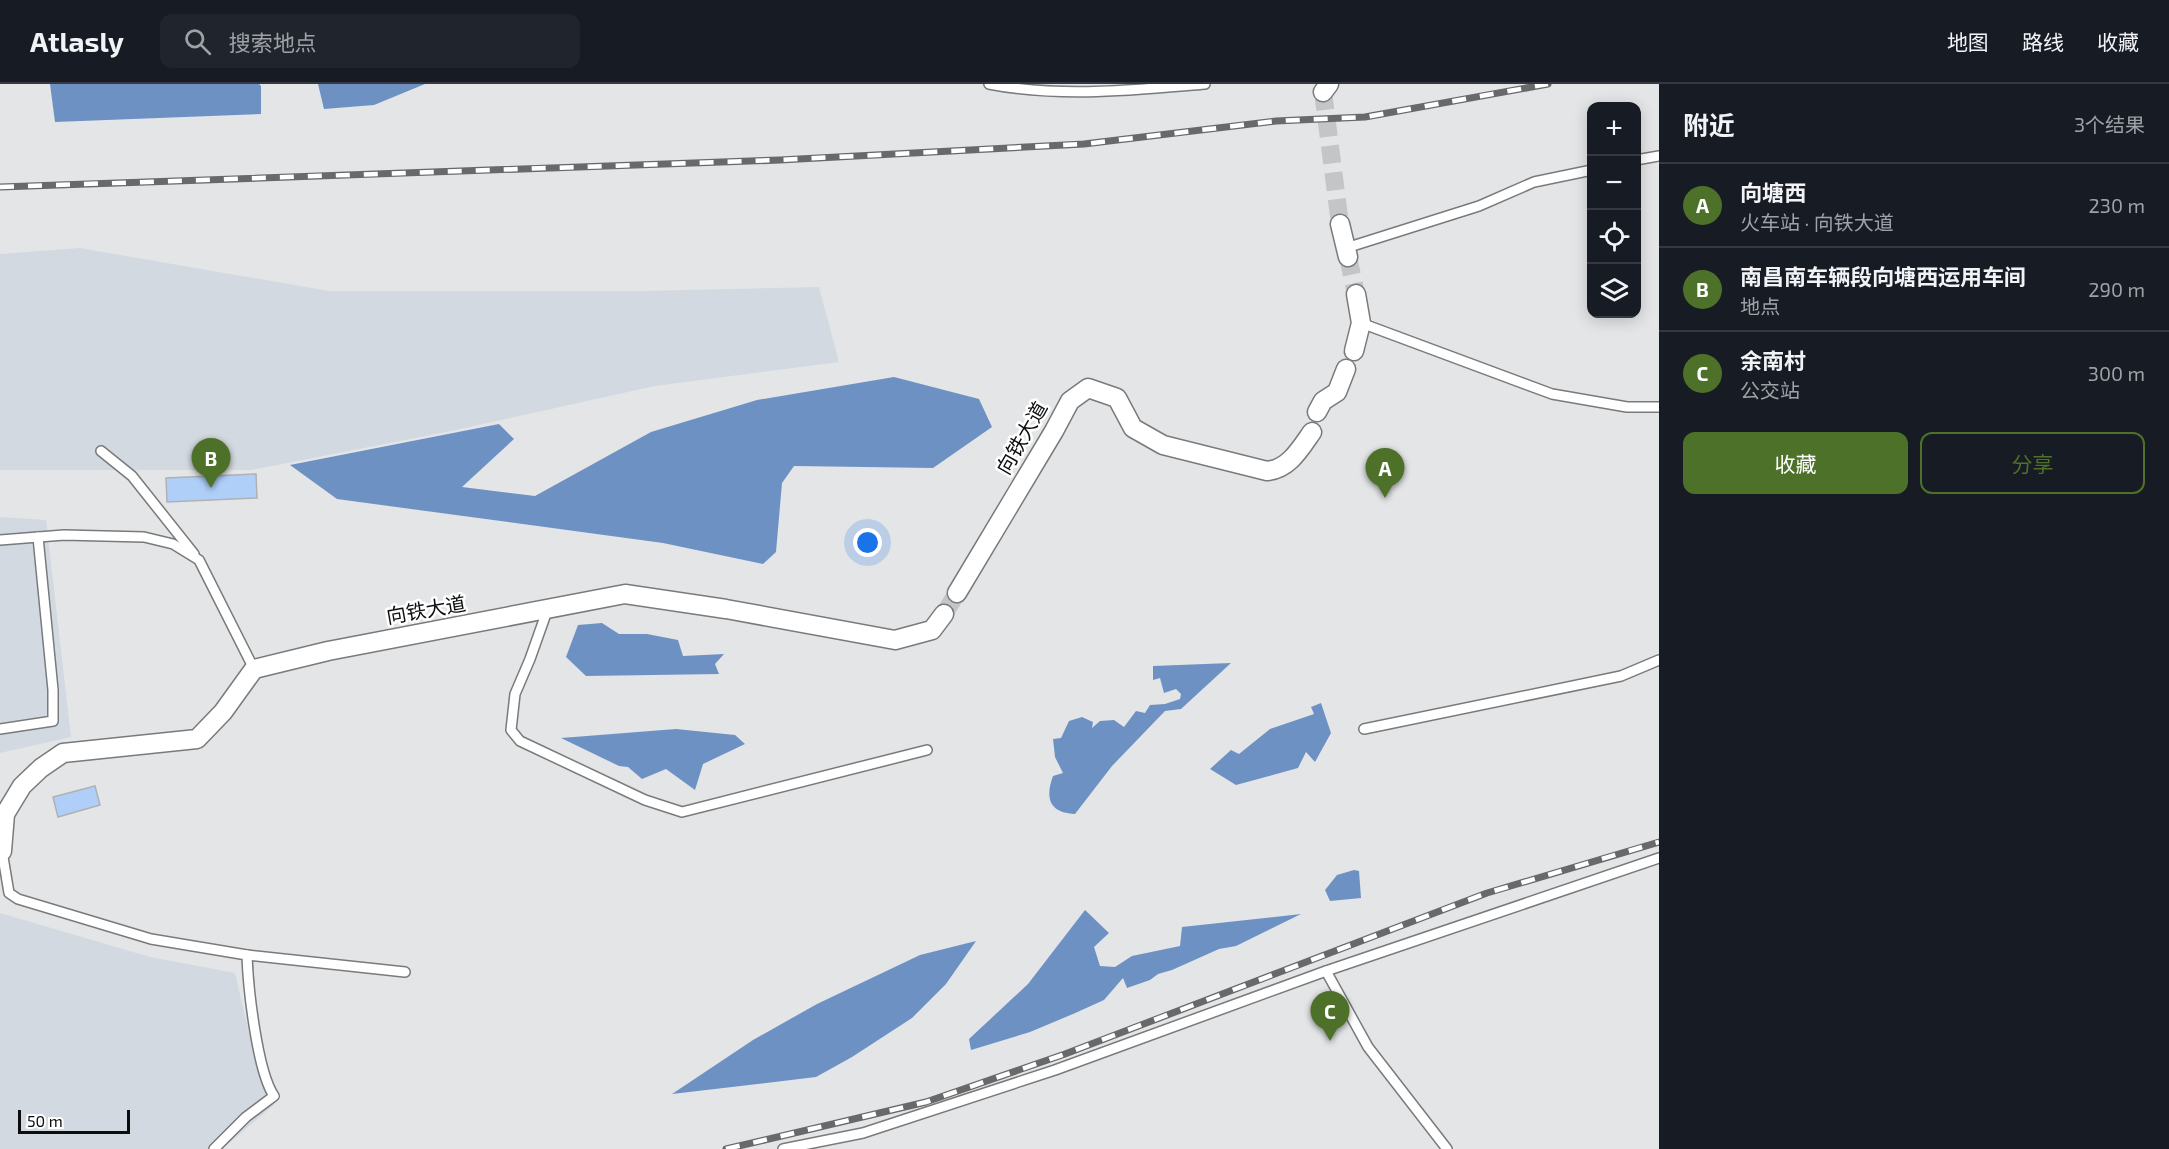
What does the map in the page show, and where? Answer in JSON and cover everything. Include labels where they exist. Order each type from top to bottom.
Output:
[{"type":"street","points":[[1340,224],[1347,253]]},
{"type":"street","points":[[1354,351],[1360,323],[1356,294]]},
{"type":"street","points":[[1317,412],[1323,400],[1337,392],[1346,369]]},
{"type":"street","name":"向铁大道","points":[[957,593],[1054,431],[1070,400],[1088,388],[1117,398],[1133,428],[1163,445],[1267,471],[1278,470],[1294,457],[1312,432]]},
{"type":"street","name":"向铁大道","points":[[254,669],[328,651],[547,611],[625,594],[726,609],[895,640],[932,630],[944,614]]},
{"type":"street","points":[[1,851],[5,814],[22,786],[41,768],[63,753],[196,739],[223,712],[254,669]]},
{"type":"lane","points":[[989,84],[1014,89],[1107,93],[1205,84]]},
{"type":"lane","points":[[1641,159],[1659,156]]},
{"type":"lane","points":[[1347,253],[1479,206],[1534,182],[1587,171]]},
{"type":"lane","points":[[1360,323],[1552,394],[1627,407],[1659,407]]},
{"type":"lane","points":[[102,451],[132,477],[199,560],[254,669]]},
{"type":"lane","points":[[0,540],[64,535],[144,537],[173,544],[199,560]]},
{"type":"lane","points":[[0,729],[53,721],[53,690],[38,537]]},
{"type":"lane","points":[[547,611],[515,694],[511,730],[520,741],[645,800],[682,812],[927,750]]},
{"type":"lane","points":[[1364,729],[1622,676],[1659,660]]},
{"type":"lane","points":[[1,851],[9,893],[18,899],[151,939],[247,955],[405,972]]},
{"type":"lane","points":[[783,1149],[863,1133],[1055,1070],[1326,971],[1659,858]]},
{"type":"lane","points":[[214,1149],[246,1117],[274,1096],[261,1058],[248,985],[247,955]]},
{"type":"lane","points":[[1326,971],[1368,1047],[1447,1149]]},
{"type":"shaded area","points":[[80,248],[329,291],[644,291],[819,287],[839,362],[655,386],[451,431],[251,470],[0,470],[0,254]]},
{"type":"shaded area","points":[[0,517],[46,520],[71,737],[0,753]]},
{"type":"shaded area","points":[[0,913],[150,957],[235,973],[261,1084],[274,1105],[222,1149],[0,1149]]},
{"type":"water","points":[[50,84],[259,84],[261,86],[261,114],[55,122]]},
{"type":"water","points":[[318,84],[425,84],[374,105],[324,109]]},
{"type":"water","points":[[894,377],[979,399],[992,427],[933,468],[794,466],[782,483],[776,552],[763,564],[663,543],[337,499],[290,465],[499,424],[514,439],[462,487],[535,496],[651,432],[757,400]]},
{"type":"water","points":[[602,623],[619,634],[647,634],[678,640],[683,656],[724,654],[715,664],[719,674],[586,676],[566,657],[578,625]]},
{"type":"water","points":[[1231,663],[1181,709],[1165,711],[1112,766],[1075,814],[1059,811],[1051,803],[1049,791],[1053,776],[1063,773],[1055,757],[1053,739],[1061,738],[1069,721],[1082,717],[1093,722],[1092,728],[1100,721],[1114,720],[1124,727],[1136,711],[1145,713],[1150,705],[1165,704],[1180,699],[1181,694],[1176,689],[1164,693],[1160,678],[1153,680],[1153,666]]},
{"type":"water","points":[[1321,703],[1331,733],[1315,762],[1306,752],[1298,768],[1236,785],[1210,769],[1231,750],[1239,754],[1270,729],[1314,714],[1311,707]]},
{"type":"water","points":[[676,729],[735,735],[745,744],[703,764],[695,790],[666,769],[642,779],[628,767],[619,766],[561,738]]},
{"type":"water","points":[[1354,870],[1359,871],[1361,898],[1330,901],[1325,890],[1337,875]]},
{"type":"water","points":[[1085,910],[1109,933],[1094,947],[1100,966],[1115,967],[1132,956],[1180,946],[1182,927],[1301,914],[1236,946],[1219,949],[1158,974],[1150,980],[1127,988],[1123,978],[1104,1000],[1030,1032],[971,1050],[969,1039],[1028,984]]},
{"type":"water","points":[[976,941],[946,984],[912,1018],[852,1057],[816,1077],[672,1094],[753,1040],[817,1004],[920,955]]},
{"type":"building","points":[[256,474],[257,498],[167,502],[166,478]]},
{"type":"building","points":[[95,786],[100,805],[58,817],[53,797]]},
{"type":"tunnel","points":[[1323,92],[1340,224]]},
{"type":"tunnel","points":[[1348,257],[1356,294]]},
{"type":"tunnel","points":[[944,614],[957,593]]},
{"type":"railway","points":[[0,187],[780,160],[1084,144],[1276,121],[1365,117],[1548,84]]},
{"type":"railway","points":[[726,1149],[926,1102],[1065,1054],[1487,893],[1659,842]]},
{"type":"place","name":"南昌南车辆段向塘西运用车间","points":[[211,488]]},
{"type":"place","name":"向塘西","points":[[1385,498]]},
{"type":"place","name":"余南村","points":[[1330,1041]]}]
